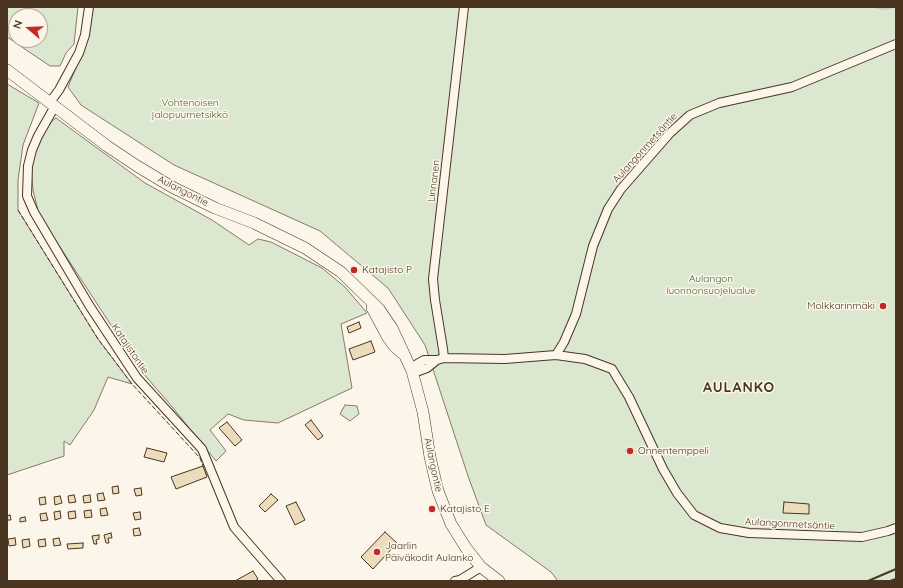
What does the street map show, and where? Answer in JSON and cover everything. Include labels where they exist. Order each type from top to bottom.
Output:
[{"type":"street","name":"Katajistontie","points":[[89,7],[85,35],[78,53],[52,104],[32,150],[28,166],[27,196],[34,212],[89,305],[137,378],[202,449],[234,528],[281,581]]},
{"type":"street","name":"Linnanen","points":[[440,359],[443,349],[434,300],[433,279],[464,7]]},
{"type":"street","name":"Aulangonmetsäntie","points":[[556,355],[564,342],[576,314],[593,246],[608,209],[620,189],[670,133],[690,114],[719,103],[792,86],[896,44]]},
{"type":"street","name":"Aulangontie","points":[[7,70],[107,146],[137,166],[172,187],[215,208],[278,234],[305,248],[341,272],[367,297],[387,336],[394,346],[406,357],[412,371],[423,412],[430,457],[438,491],[451,524],[466,548],[481,567],[499,581]]},
{"type":"street","name":"Aulangonmetsäntie","points":[[412,371],[417,364],[424,360],[505,359],[556,355],[585,359],[612,369],[629,397],[663,469],[677,493],[694,515],[720,528],[749,534],[862,537],[896,528]]},
{"type":"street","points":[[455,581],[460,580],[481,567]]},
{"type":"green space","points":[[7,7],[78,7],[74,44],[66,53],[60,66],[50,66],[23,48],[48,48],[48,8],[8,8],[8,38]]},
{"type":"green space","points":[[91,7],[896,7],[896,581],[558,581],[551,572],[486,525],[468,476],[425,345],[388,288],[320,231],[174,165],[81,105],[68,87],[80,58]]},
{"type":"green space","points":[[7,84],[39,103],[23,145],[18,180],[18,210],[98,339],[132,384],[108,377],[94,410],[70,445],[64,441],[64,456],[7,475]]},
{"type":"green space","points":[[56,118],[145,183],[212,220],[249,245],[258,239],[271,242],[322,268],[345,287],[367,313],[341,324],[352,388],[278,423],[244,420],[228,414],[210,430],[226,451],[216,461],[141,371],[39,215],[33,190],[31,170],[32,158],[43,135],[51,122]]},
{"type":"green space","points":[[345,405],[357,406],[359,414],[350,421],[340,414]]},
{"type":"building","points":[[359,322],[361,328],[349,333],[347,327]]},
{"type":"building","points":[[371,341],[375,352],[353,360],[349,349]]},
{"type":"building","points":[[311,420],[323,436],[318,440],[305,425]]},
{"type":"building","points":[[227,422],[242,440],[235,446],[219,428]]},
{"type":"building","name":"Onnentemppeli","points":[[630,447],[633,448],[633,454],[630,455],[627,454],[626,451],[627,448]]},
{"type":"building","points":[[147,448],[167,453],[164,462],[144,457]]},
{"type":"building","points":[[203,466],[207,477],[176,489],[171,477]]},
{"type":"building","points":[[118,486],[119,493],[113,494],[112,487]]},
{"type":"building","points":[[141,488],[142,495],[136,496],[134,489]]},
{"type":"building","points":[[103,493],[105,500],[98,501],[97,494]]},
{"type":"building","points":[[271,494],[278,500],[265,512],[259,506]]},
{"type":"building","points":[[74,495],[76,502],[69,503],[68,496]]},
{"type":"building","points":[[90,495],[91,502],[84,503],[83,496]]},
{"type":"building","points":[[60,496],[62,503],[55,505],[54,497]]},
{"type":"building","points":[[45,497],[46,504],[40,505],[39,498]]},
{"type":"building","points":[[296,502],[305,520],[295,525],[286,506]]},
{"type":"building","points":[[784,502],[809,504],[809,514],[783,513]]},
{"type":"building","points":[[106,508],[108,515],[101,516],[100,509]]},
{"type":"building","points":[[91,510],[92,517],[85,518],[84,511]]},
{"type":"building","points":[[60,511],[61,518],[55,520],[54,512]]},
{"type":"building","points":[[75,511],[76,518],[69,519],[68,512]]},
{"type":"building","points":[[140,512],[141,519],[135,520],[133,513]]},
{"type":"building","points":[[46,513],[48,520],[41,521],[40,514]]},
{"type":"building","points":[[10,515],[11,520],[7,520],[7,516]]},
{"type":"building","points":[[25,517],[26,521],[20,522],[20,518]]},
{"type":"building","points":[[139,528],[141,535],[134,536],[133,529]]},
{"type":"building","points":[[385,532],[397,543],[373,569],[361,557]]},
{"type":"building","points":[[111,533],[112,538],[108,538],[109,543],[106,543],[104,535]]},
{"type":"building","points":[[99,535],[99,539],[96,540],[97,544],[94,544],[92,536]]},
{"type":"building","points":[[15,538],[16,545],[9,546],[8,539]]},
{"type":"building","points":[[59,538],[61,545],[54,546],[53,539]]},
{"type":"building","points":[[29,539],[30,546],[23,548],[22,540]]},
{"type":"building","points":[[45,539],[46,546],[39,547],[38,540]]},
{"type":"building","points":[[83,543],[83,548],[68,549],[67,544]]},
{"type":"building","points":[[253,571],[258,579],[255,581],[235,581]]},
{"type":"waterway","points":[[875,7],[885,9],[892,7]]},
{"type":"fence","points":[[18,210],[98,339],[132,384],[200,458],[203,466]]},
{"type":"wall","points":[[868,581],[896,569]]},
{"type":"wall","points":[[890,581],[896,579]]},
{"type":"place","name":"Katajisto P","points":[[354,270]]},
{"type":"place","name":"Molkkarinmäki","points":[[883,306]]},
{"type":"place","name":"Onnentemppeli","points":[[630,451]]},
{"type":"place","name":"Katajisto E","points":[[432,509]]},
{"type":"place","name":"Jaarlin Päiväkodit Aulanko","points":[[377,552]]},
{"type":"district","name":"AULANKO","points":[[739,388]]},
{"type":"park label","name":"Vohtenoisen jalopuumetsikkö","points":[[190,108]]},
{"type":"park label","name":"Aulangon luonnonsuojelualue","points":[[711,284]]}]
